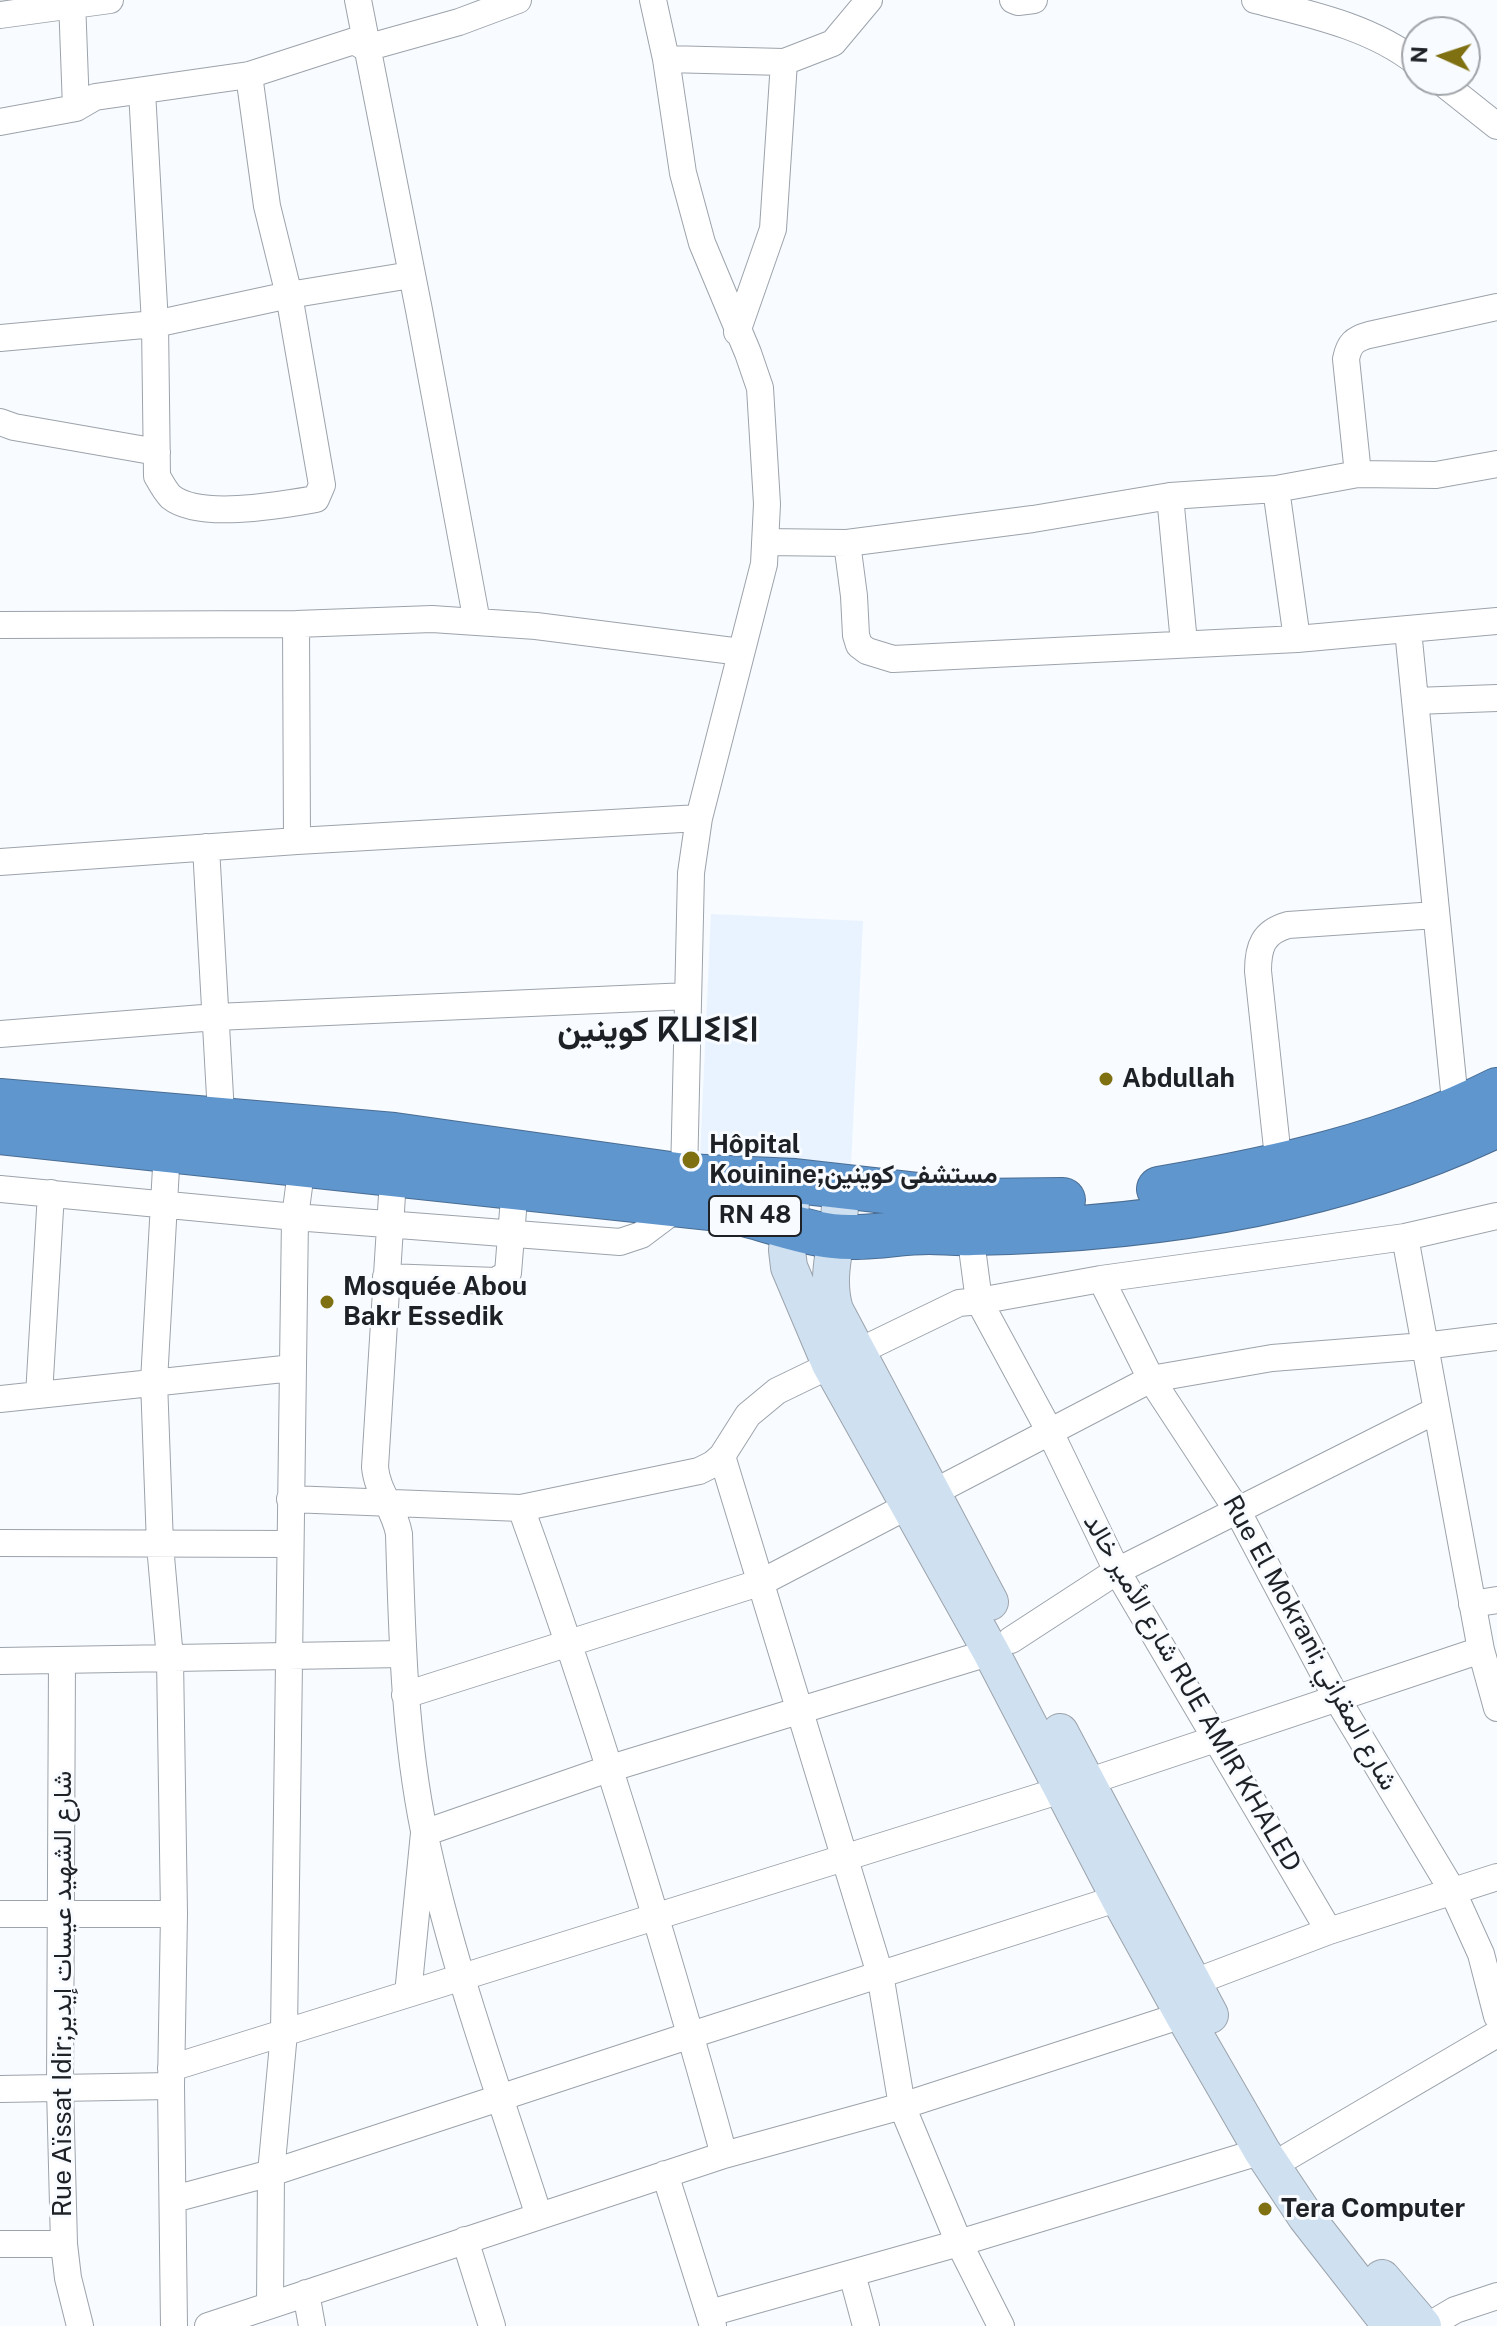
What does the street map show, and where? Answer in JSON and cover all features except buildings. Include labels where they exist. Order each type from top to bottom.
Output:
[{"type":"highway","name":"RN 48","points":[[0,1132],[167,1150],[222,1138],[302,1164],[394,1154],[515,1186],[682,1190],[795,1181],[972,1201],[1044,1201],[1127,1195],[1279,1167],[1378,1140],[1456,1111],[1497,1090]]},
{"type":"highway","name":"RN 48","points":[[0,1101],[222,1138],[394,1154],[682,1190],[727,1210],[837,1237],[970,1233],[1142,1222],[1280,1200],[1390,1170],[1497,1125]]},
{"type":"main road","points":[[795,1181],[787,1250],[793,1281],[844,1357],[1314,2227],[1391,2326]]},
{"type":"main road","points":[[839,1186],[842,1210],[831,1266],[832,1298],[844,1357]]},
{"type":"main road","points":[[1075,1786],[1119,1898],[1189,1999]]},
{"type":"main road","points":[[1276,2154],[1425,2326]]},
{"type":"street","points":[[0,15],[110,0]]},
{"type":"street","points":[[358,0],[477,622]]},
{"type":"street","points":[[0,122],[76,108],[95,97],[249,75],[354,41],[366,48],[459,22],[518,0]]},
{"type":"street","points":[[0,1189],[295,1217],[628,1241],[641,1235],[682,1190],[691,873],[699,818],[758,592],[767,504],[763,416],[755,371],[702,243],[683,173],[666,59],[653,0]]},
{"type":"street","points":[[666,59],[784,62],[833,43],[869,0]]},
{"type":"street","points":[[1013,0],[1034,0]]},
{"type":"street","points":[[1255,0],[1329,20],[1401,51]]},
{"type":"street","points":[[73,3],[76,108]]},
{"type":"street","points":[[737,332],[773,229],[784,62]]},
{"type":"street","points":[[142,91],[155,324],[157,476],[169,495],[189,506],[208,509],[281,505],[316,499],[322,485],[289,295],[267,206],[249,75]]},
{"type":"street","points":[[1459,96],[1497,126]]},
{"type":"street","points":[[0,338],[155,324],[289,295],[411,275]]},
{"type":"street","points":[[1358,474],[1346,359],[1350,345],[1358,338],[1369,335],[1497,307]]},
{"type":"street","points":[[0,422],[157,452]]},
{"type":"street","points":[[765,542],[847,543],[1033,519],[1170,496],[1276,489],[1358,474],[1436,475],[1497,464]]},
{"type":"street","points":[[1276,489],[1297,639]]},
{"type":"street","points":[[1170,496],[1184,643]]},
{"type":"street","points":[[847,543],[859,645],[879,656],[893,659],[1297,639],[1497,621]]},
{"type":"street","points":[[0,625],[296,624],[432,619],[536,626],[741,652]]},
{"type":"street","points":[[296,624],[297,841]]},
{"type":"street","points":[[1408,630],[1456,1111]]},
{"type":"street","points":[[1415,701],[1497,698]]},
{"type":"street","points":[[0,862],[699,818]]},
{"type":"street","points":[[206,847],[222,1138]]},
{"type":"street","points":[[1279,1167],[1258,971],[1262,941],[1275,928],[1288,925],[1436,915]]},
{"type":"street","points":[[0,1034],[216,1017],[688,996]]},
{"type":"street","points":[[167,1150],[154,1381],[160,1545],[170,1659],[174,1914],[171,2077],[174,2326]]},
{"type":"street","points":[[394,1154],[375,1467],[378,1488],[388,1504],[399,1534],[405,1695],[413,1764],[424,1833],[462,1979],[539,2216]]},
{"type":"street","points":[[270,2304],[271,2173],[284,2033],[295,1217],[302,1164]]},
{"type":"street","points":[[386,1277],[496,1281],[508,1273],[515,1186]]},
{"type":"street","points":[[39,1395],[51,1193]]},
{"type":"street","points":[[290,1499],[521,1508],[699,1471],[722,1456],[748,1415],[777,1391],[959,1303],[1101,1279],[1405,1237],[1497,1216]]},
{"type":"street","name":"شارع الأمير خالد RUE AMIR KHALED","points":[[970,1233],[979,1301],[1050,1432],[1117,1571],[1329,1931]]},
{"type":"street","points":[[1405,1237],[1435,1411],[1484,1602],[1481,1650],[1497,1708]]},
{"type":"street","name":"Rue El Mokrani; شارع المقراني","points":[[1101,1279],[1151,1379],[1237,1510],[1336,1697],[1452,1890],[1481,1954],[1497,2016]]},
{"type":"street","points":[[405,1695],[762,1582],[1151,1379],[1272,1358],[1497,1337]]},
{"type":"street","points":[[0,1399],[293,1368]]},
{"type":"street","points":[[424,1833],[608,1769],[1001,1646],[1117,1571],[1435,1411]]},
{"type":"street","points":[[722,1456],[880,1974],[902,2106],[959,2243],[1001,2326]]},
{"type":"street","points":[[521,1508],[570,1642],[657,1916],[724,2155]]},
{"type":"street","points":[[0,1543],[290,1544]]},
{"type":"street","points":[[0,2089],[60,2089],[171,2077],[284,2033],[1075,1786],[1481,1650]]},
{"type":"street","points":[[0,1661],[403,1654]]},
{"type":"street","name":"Rue Aïssat Idir;شارع الشهيد عيسات إيدير","points":[[62,1660],[60,2089],[64,2244],[68,2278],[80,2326]]},
{"type":"street","points":[[408,1994],[424,1833]]},
{"type":"street","points":[[208,2326],[724,2155],[902,2106],[1189,1999],[1329,1931],[1497,1877]]},
{"type":"street","points":[[174,2199],[271,2173],[1119,1898]]},
{"type":"street","points":[[0,1914],[174,1914]]},
{"type":"street","points":[[665,2174],[711,2320],[852,2274],[1276,2154],[1497,2034]]},
{"type":"street","points":[[465,2240],[492,2326]]},
{"type":"street","points":[[0,2244],[64,2244]]},
{"type":"street","points":[[852,2274],[866,2326]]},
{"type":"street","points":[[306,2293],[312,2326]]},
{"type":"street","points":[[1425,2326],[1455,2310],[1497,2296]]},
{"type":"shaded area","points":[[711,914],[863,921],[851,1165],[700,1157]]},
{"type":"place","name":"Abdullah","points":[[1106,1079]]},
{"type":"place","name":"Hôpital Kouinine;مستشفى كوينين","points":[[691,1160]]},
{"type":"place","name":"Mosquée Abou Bakr Essedik","points":[[327,1302]]},
{"type":"place","name":"Tera Computer","points":[[1265,2209]]},
{"type":"district","name":"كوينين ⴽⵡⵉⵏⵉⵏ","points":[[658,1031]]}]
